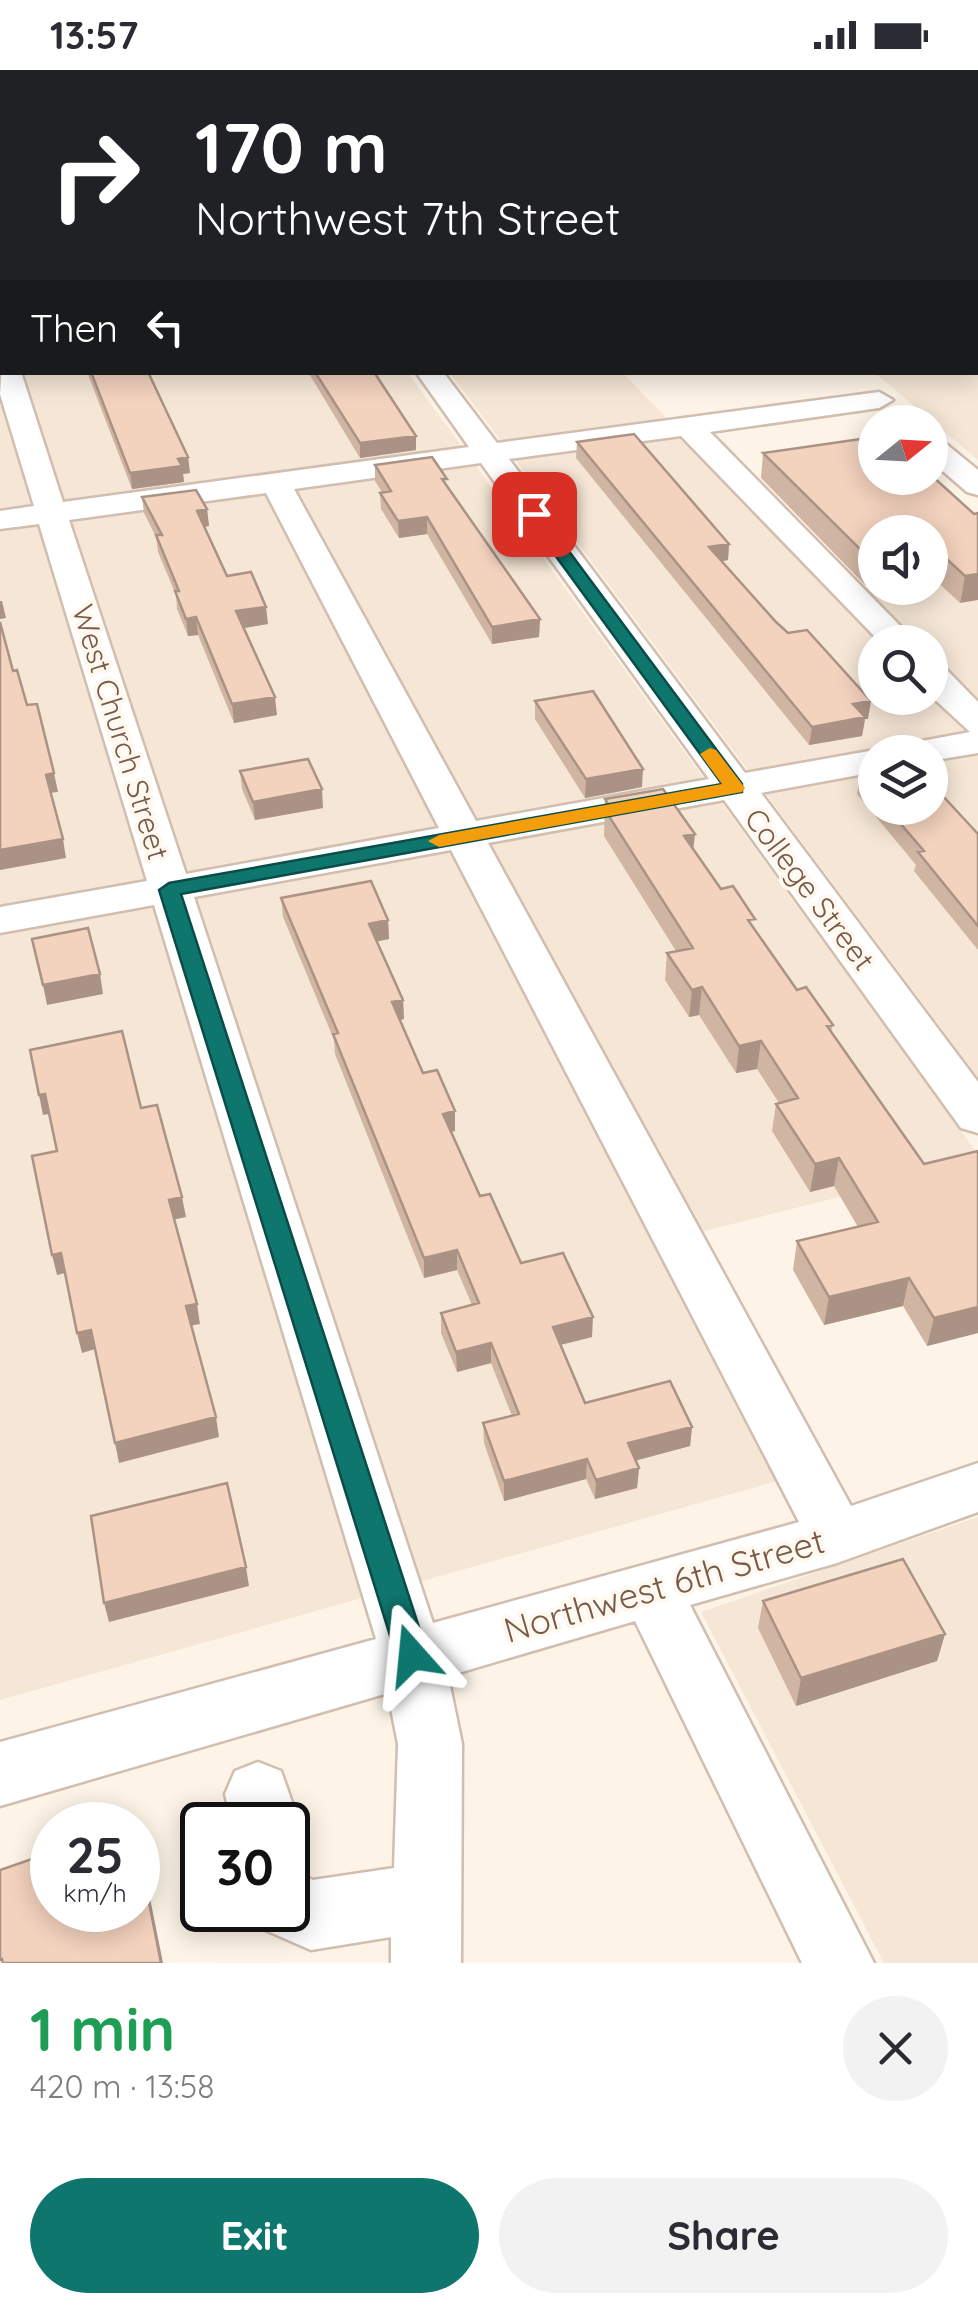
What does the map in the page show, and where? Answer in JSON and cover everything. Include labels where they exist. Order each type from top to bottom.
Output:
[{"type":"street","name":"West Church Street","points":[[8,375],[412,1655],[430,1744],[427,1930]]},
{"type":"street","name":"College Street","points":[[431,375],[978,1116]]},
{"type":"street","points":[[849,375],[884,405]]},
{"type":"street","points":[[0,520],[878,400]]},
{"type":"street","points":[[696,426],[883,625]]},
{"type":"street","points":[[948,461],[978,486]]},
{"type":"street","points":[[276,483],[837,1537]]},
{"type":"street","points":[[948,692],[978,723]]},
{"type":"street","points":[[948,747],[978,742]]},
{"type":"street","points":[[0,920],[858,763]]},
{"type":"street","name":"Northwest 6th Street","points":[[0,1774],[837,1537],[978,1487]]},
{"type":"street","points":[[650,1590],[838,1963]]},
{"type":"street","points":[[310,1915],[427,1930]]},
{"type":"shaded area","points":[[0,375],[409,375],[978,1154],[978,1162],[653,1244],[781,1480],[0,1700]]},
{"type":"shaded area","points":[[452,375],[625,375],[835,593],[858,589],[858,605],[948,605],[948,574],[978,569],[978,1077]]},
{"type":"shaded area","points":[[877,375],[978,375],[978,460],[948,435],[948,405],[913,405]]},
{"type":"shaded area","points":[[978,1517],[978,1963],[884,1963],[701,1612]]},
{"type":"building","points":[[92,375],[149,375],[188,457],[178,459],[182,466],[130,473]]},
{"type":"building","points":[[317,375],[376,375],[416,436],[360,443]]},
{"type":"building","points":[[634,434],[729,544],[709,547],[776,622],[788,633],[807,630],[858,687],[858,703],[853,704],[858,715],[865,717],[812,727],[577,442]]},
{"type":"building","points":[[858,439],[858,495],[948,495],[948,490],[974,514],[978,513],[978,574],[965,576],[948,560],[948,515],[858,515],[858,547],[763,453]]},
{"type":"building","points":[[432,457],[447,479],[442,479],[540,619],[492,627],[427,517],[398,521],[380,493],[391,491],[375,465]]},
{"type":"building","points":[[196,490],[207,509],[197,511],[227,576],[251,572],[266,607],[236,611],[275,697],[232,704],[196,617],[186,619],[175,591],[179,591],[156,535],[162,535],[142,497]]},
{"type":"building","points":[[0,622],[27,705],[37,704],[54,773],[46,775],[63,839],[0,850]]},
{"type":"building","points":[[593,691],[643,769],[586,779],[535,701]]},
{"type":"building","points":[[308,759],[322,789],[253,802],[240,771]]},
{"type":"building","points":[[663,789],[695,834],[684,836],[721,889],[733,886],[755,919],[748,920],[797,990],[806,987],[833,1025],[827,1026],[924,1164],[978,1151],[978,1307],[934,1318],[909,1278],[829,1297],[797,1241],[878,1222],[839,1158],[815,1164],[776,1104],[798,1098],[761,1041],[739,1046],[702,987],[692,990],[667,953],[693,948],[605,810],[611,809],[605,799]]},
{"type":"building","points":[[948,802],[978,834],[978,926],[918,852],[924,851],[902,825],[948,825]]},
{"type":"building","points":[[371,881],[388,920],[369,924],[403,1000],[392,1002],[423,1073],[437,1070],[455,1111],[443,1114],[480,1196],[490,1194],[521,1263],[563,1253],[593,1317],[553,1327],[585,1403],[670,1381],[692,1427],[628,1443],[639,1468],[596,1480],[587,1459],[504,1481],[483,1423],[519,1414],[491,1343],[456,1352],[441,1313],[479,1303],[457,1250],[424,1258],[333,1034],[338,1033],[281,898]]},
{"type":"building","points":[[88,928],[100,974],[43,985],[32,939]]},
{"type":"building","points":[[122,1031],[141,1108],[157,1105],[182,1197],[169,1200],[197,1304],[186,1306],[216,1417],[115,1443],[91,1330],[77,1333],[61,1253],[52,1255],[32,1156],[57,1151],[45,1094],[39,1095],[30,1050]]},
{"type":"building","points":[[227,1483],[246,1567],[104,1603],[91,1516]]},
{"type":"building","points":[[903,1559],[945,1634],[801,1678],[763,1601]]},
{"type":"building","points":[[30,1860],[30,1932],[155,1932],[161,1963],[3,1963],[0,1870]]},
{"type":"slow traffic","points":[[439,841],[735,788],[710,754]]},
{"type":"route","points":[[412,1655],[169,890],[735,788],[534,514]]}]
